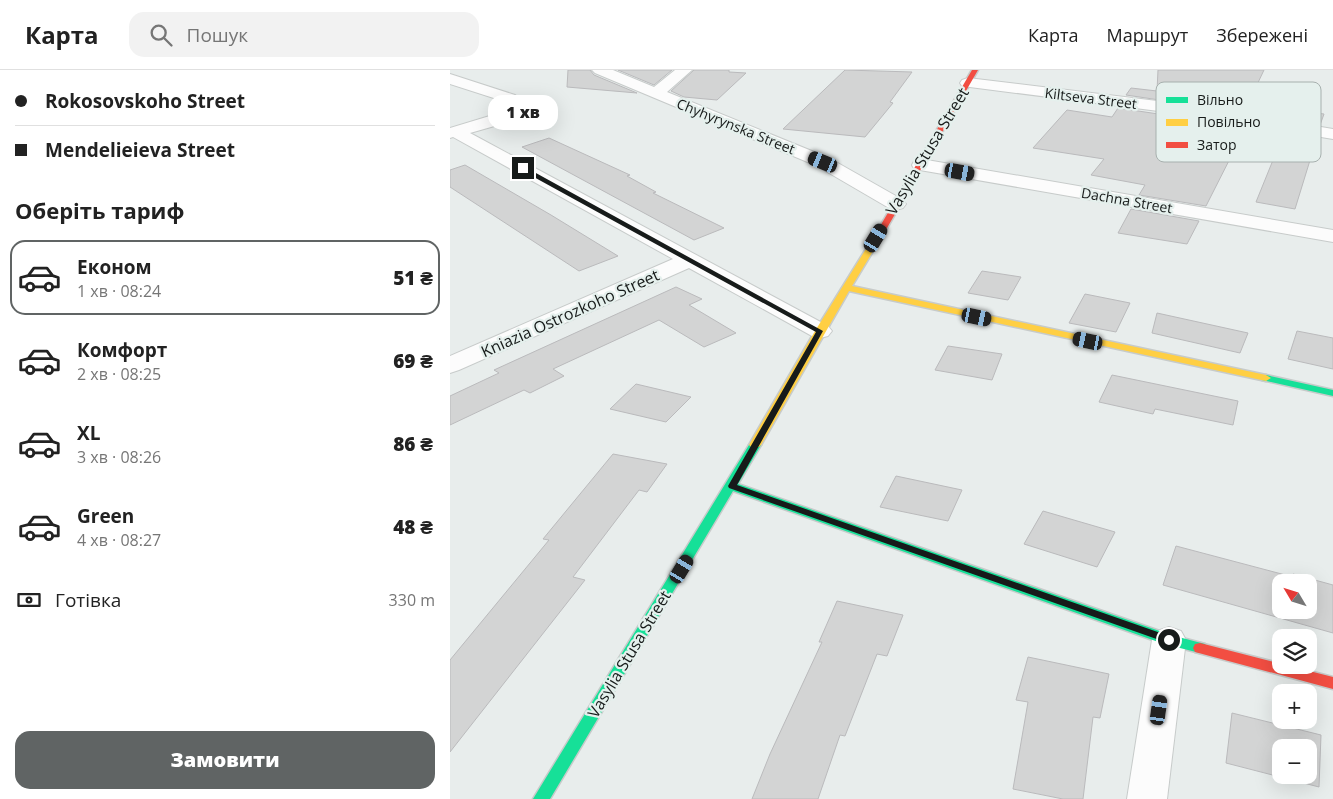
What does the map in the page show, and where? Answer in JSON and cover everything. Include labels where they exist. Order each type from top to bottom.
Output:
[{"type":"street","name":"Chyhyrynska Street","points":[[600,70],[823,162],[896,204]]},
{"type":"street","points":[[655,94],[684,70]]},
{"type":"street","name":"Kiltseva Street","points":[[972,76],[1156,105]]},
{"type":"street","name":"Vasylia Stusa Street","points":[[541,799],[732,486],[820,331],[921,165],[972,76]]},
{"type":"street","points":[[450,79],[509,98],[521,106],[499,119],[453,132]]},
{"type":"street","points":[[453,132],[820,331]]},
{"type":"street","name":"Dachna Street","points":[[921,165],[1333,236]]},
{"type":"street","name":"Kniazia Ostrozkoho Street","points":[[450,365],[690,260]]},
{"type":"street","points":[[846,288],[1333,392]]},
{"type":"street","points":[[732,486],[1169,640],[1333,684]]},
{"type":"street","points":[[1147,799],[1169,640]]},
{"type":"building","points":[[568,70],[590,70],[594,75],[637,93],[567,87]]},
{"type":"building","points":[[618,70],[672,70],[654,85]]},
{"type":"building","points":[[694,70],[729,70],[729,72],[746,73],[717,100],[684,97],[671,91]]},
{"type":"building","points":[[845,70],[912,72],[890,102],[893,103],[865,137],[783,129]]},
{"type":"building","points":[[1158,70],[1264,70],[1258,82],[1157,82]]},
{"type":"building","points":[[1131,88],[1156,91],[1156,99],[1126,95]]},
{"type":"building","points":[[1118,108],[1156,114],[1156,162],[1228,162],[1206,206],[1139,195],[1145,185],[1091,175],[1104,159],[1033,148],[1067,110],[1112,117]]},
{"type":"building","points":[[549,138],[630,175],[627,176],[656,192],[653,193],[724,228],[694,240],[522,147]]},
{"type":"building","points":[[1272,162],[1309,162],[1295,209],[1256,202]]},
{"type":"building","points":[[465,165],[618,256],[579,271],[450,187],[450,170]]},
{"type":"building","points":[[1131,209],[1199,221],[1187,244],[1118,233]]},
{"type":"building","points":[[982,271],[1021,277],[1008,300],[968,293]]},
{"type":"building","points":[[676,287],[702,299],[689,305],[736,333],[704,347],[659,320],[553,369],[564,376],[530,393],[524,390],[450,425],[450,396],[499,373],[494,370]]},
{"type":"building","points":[[1085,294],[1130,303],[1116,332],[1069,323]]},
{"type":"building","points":[[1157,313],[1248,333],[1240,353],[1152,333]]},
{"type":"building","points":[[1297,331],[1333,338],[1333,369],[1288,359]]},
{"type":"building","points":[[948,346],[1002,354],[992,380],[935,370]]},
{"type":"building","points":[[1112,375],[1238,401],[1233,425],[1155,409],[1153,414],[1099,402]]},
{"type":"building","points":[[636,384],[691,397],[666,422],[610,409]]},
{"type":"building","points":[[613,454],[667,464],[647,492],[639,490],[573,577],[585,580],[450,752],[450,660],[549,540],[543,539]]},
{"type":"building","points":[[896,476],[962,490],[948,521],[880,507]]},
{"type":"building","points":[[1043,511],[1115,532],[1097,567],[1024,544]]},
{"type":"building","points":[[1176,546],[1282,574],[1272,574],[1272,616],[1163,585]]},
{"type":"building","points":[[1318,581],[1333,585],[1333,633],[1283,619],[1318,619]]},
{"type":"building","points":[[837,601],[903,615],[887,656],[877,654],[845,736],[840,735],[818,799],[752,799],[770,754],[822,642],[819,642]]},
{"type":"building","points":[[1028,657],[1109,674],[1100,718],[1093,717],[1083,799],[1063,799],[1013,789],[1028,702],[1016,700]]},
{"type":"building","points":[[1232,713],[1272,723],[1272,729],[1297,729],[1321,735],[1319,787],[1307,784],[1317,784],[1317,739],[1272,739],[1272,775],[1226,763]]},
{"type":"traffic: fast","points":[[1266,378],[1333,393]]},
{"type":"traffic: fast","points":[[541,799],[755,445]]},
{"type":"traffic: fast","points":[[732,486],[1169,640],[1200,648]]},
{"type":"traffic: slow","points":[[755,445],[820,331],[883,228]]},
{"type":"traffic: slow","points":[[846,288],[1266,378]]},
{"type":"traffic: jam","points":[[883,228],[975,70]]},
{"type":"traffic: jam","points":[[1200,648],[1333,683]]},
{"type":"route","points":[[523,168],[820,331],[732,486],[1169,640]]}]
